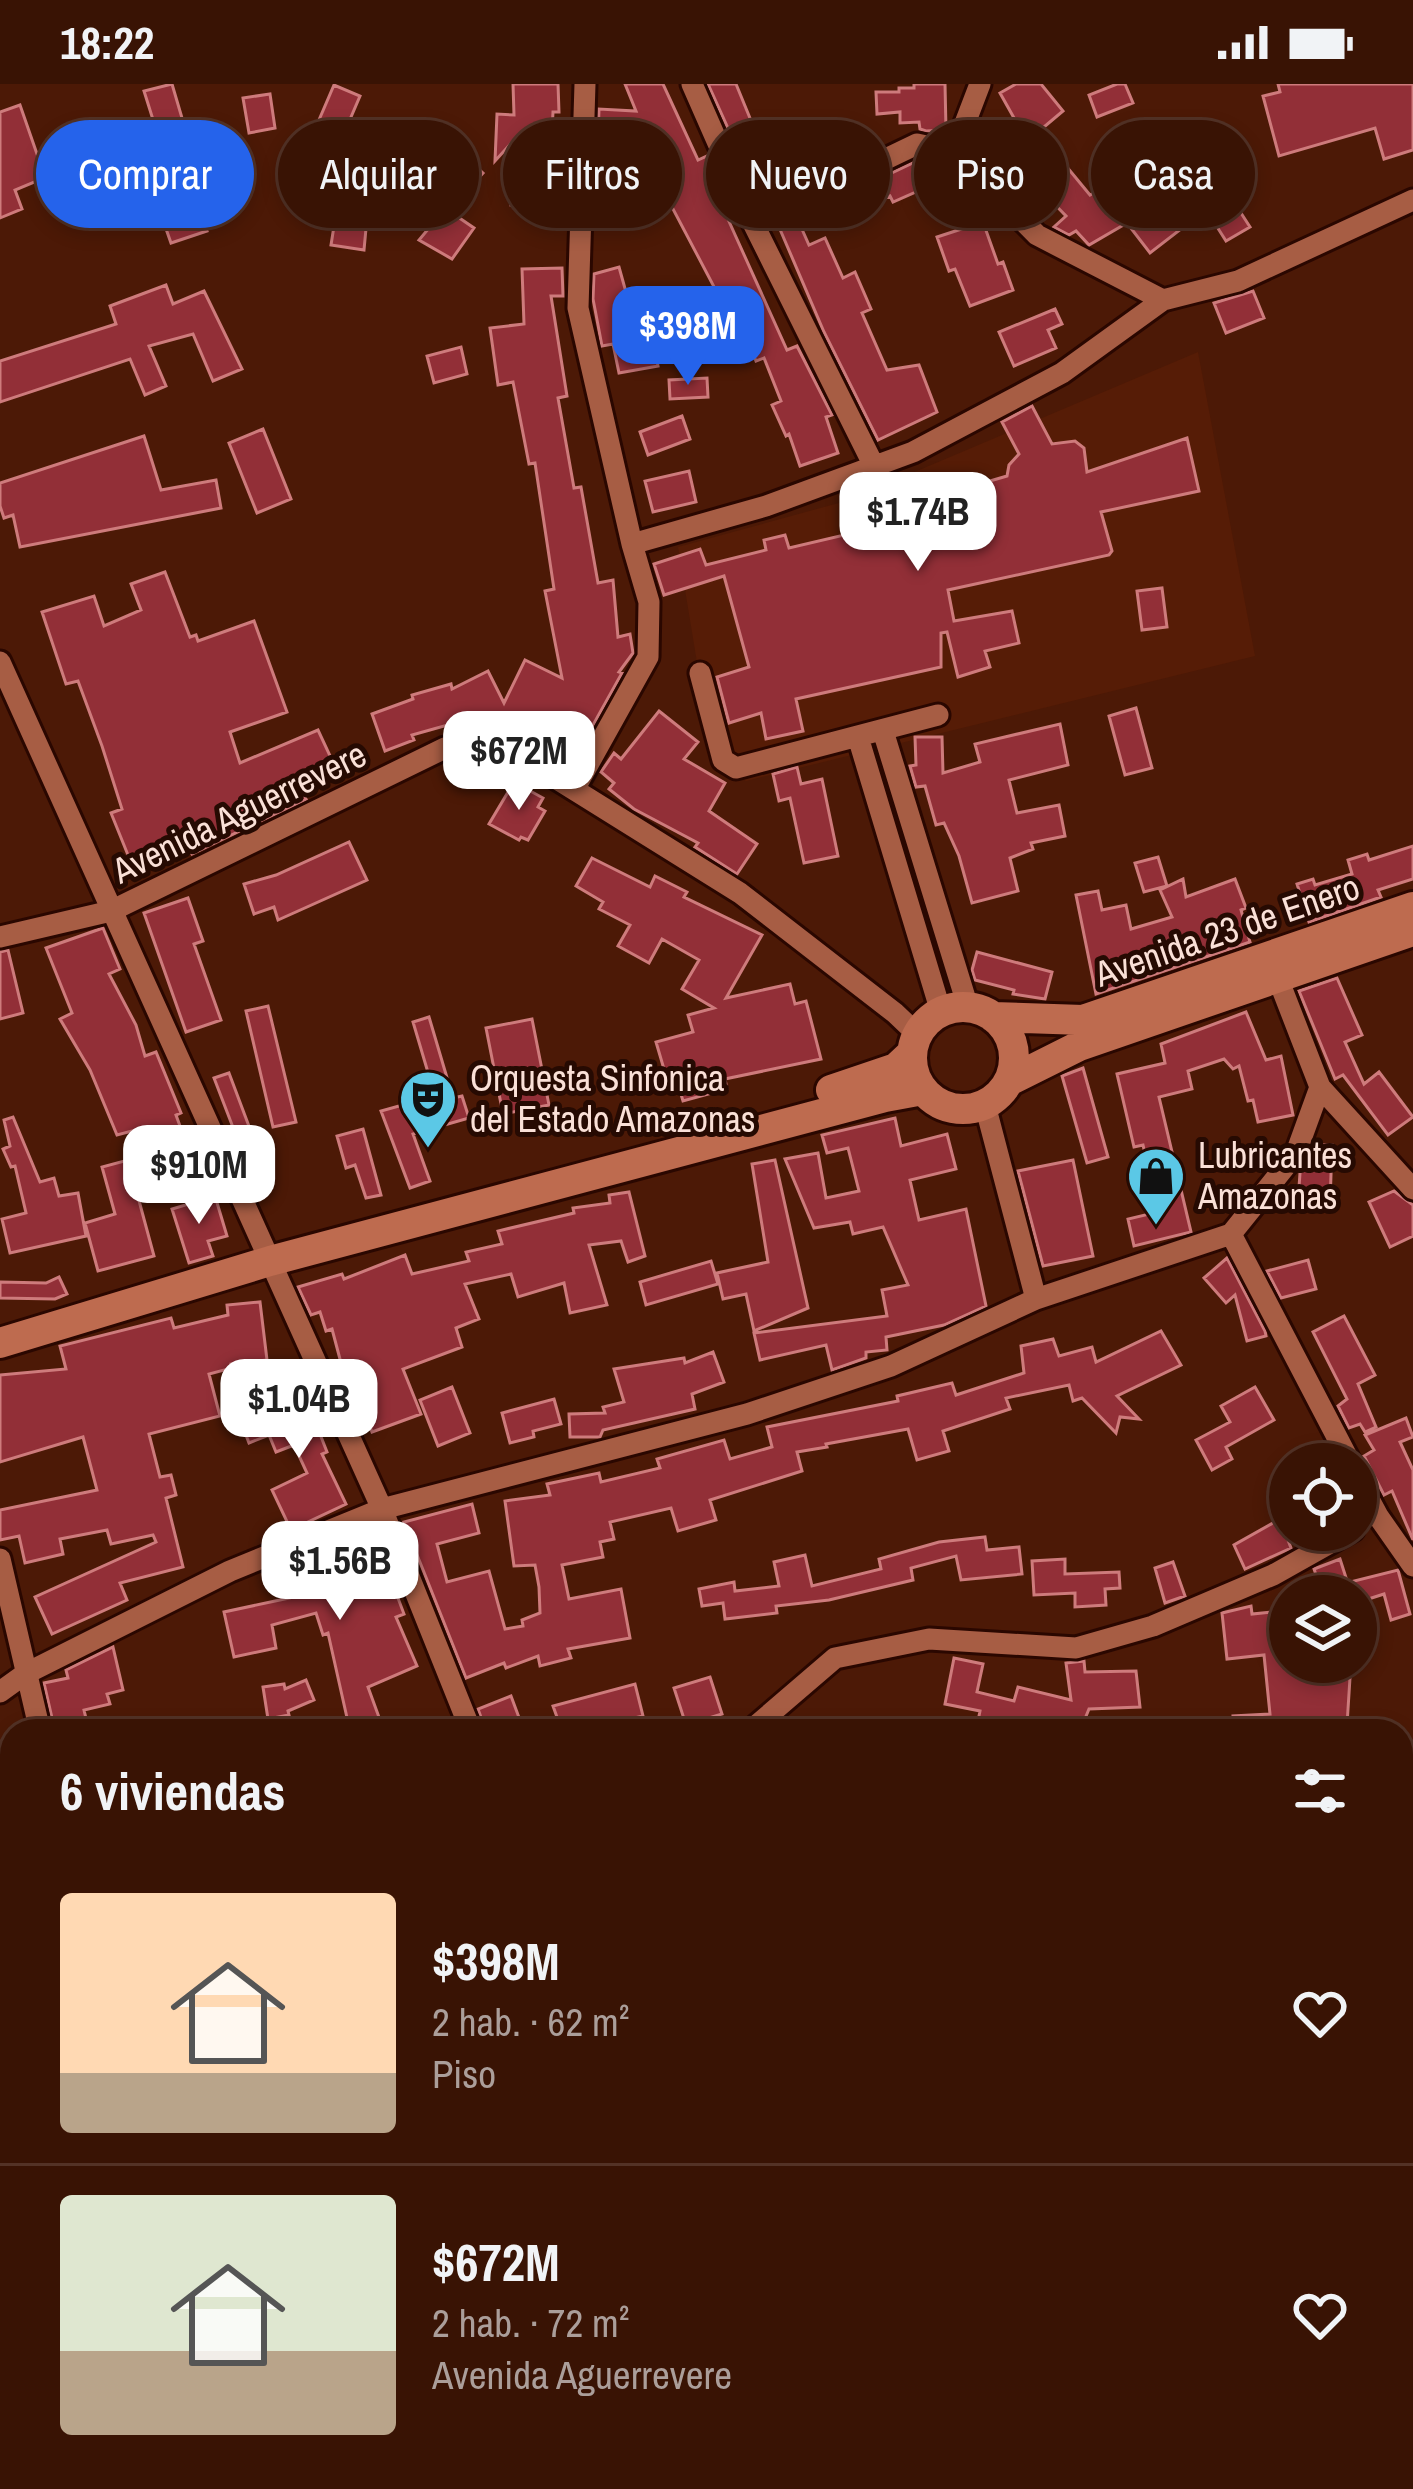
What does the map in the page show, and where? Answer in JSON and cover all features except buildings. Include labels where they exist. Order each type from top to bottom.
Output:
[{"type":"main road","name":"Avenida 23 de Enero","points":[[967,1012],[1083,1020],[1413,907]]},
{"type":"main road","name":"Avenida 23 de Enero","points":[[985,1105],[1009,1082],[1079,1046],[1413,931]]},
{"type":"main road","points":[[0,1343],[267,1254],[860,1082],[896,1069],[914,1044],[967,1012],[1004,1027],[1014,1053],[1009,1082]]},
{"type":"main road","points":[[914,1044],[916,1079],[922,1090],[951,1108],[985,1105]]},
{"type":"main road","points":[[0,1326],[922,1090]]},
{"type":"street","points":[[575,788],[648,657],[649,602],[578,308],[585,84]]},
{"type":"street","points":[[692,84],[708,120]]},
{"type":"street","points":[[966,120],[980,84]]},
{"type":"street","points":[[632,544],[766,506],[913,452],[1062,373],[1163,300],[1238,281],[1413,200]]},
{"type":"street","points":[[755,228],[874,466]]},
{"type":"street","points":[[1029,228],[1163,300]]},
{"type":"street","points":[[0,662],[382,1509],[466,1719]]},
{"type":"street","points":[[700,673],[723,760],[736,768],[938,715]]},
{"type":"street","points":[[883,731],[967,1012]]},
{"type":"street","points":[[858,737],[967,1012]]},
{"type":"street","name":"Avenida Aguerrevere","points":[[0,937],[111,911],[446,748],[484,745],[517,754],[749,900],[896,1012],[914,1044]]},
{"type":"street","points":[[1277,976],[1320,1087],[1413,1189]]},
{"type":"street","points":[[0,1692],[25,1674],[230,1571],[382,1509],[768,1407],[891,1366],[1036,1298],[1231,1234],[1296,1153],[1320,1087]]},
{"type":"street","points":[[985,1105],[1036,1298]]},
{"type":"street","points":[[1231,1234],[1340,1443]]},
{"type":"street","points":[[1378,1516],[1413,1566]]},
{"type":"street","points":[[764,1719],[835,1658],[929,1639],[1076,1648],[1153,1626],[1314,1551]]},
{"type":"street","points":[[0,1558],[37,1719]]},
{"type":"shaded area","points":[[1198,352],[1255,656],[746,781],[713,760],[678,547],[846,501]]},
{"type":"place","name":"Orquesta Sinfonica del Estado Amazonas","points":[[428,1150]]},
{"type":"place","name":"Lubricantes Amazonas","points":[[1156,1227]]}]
